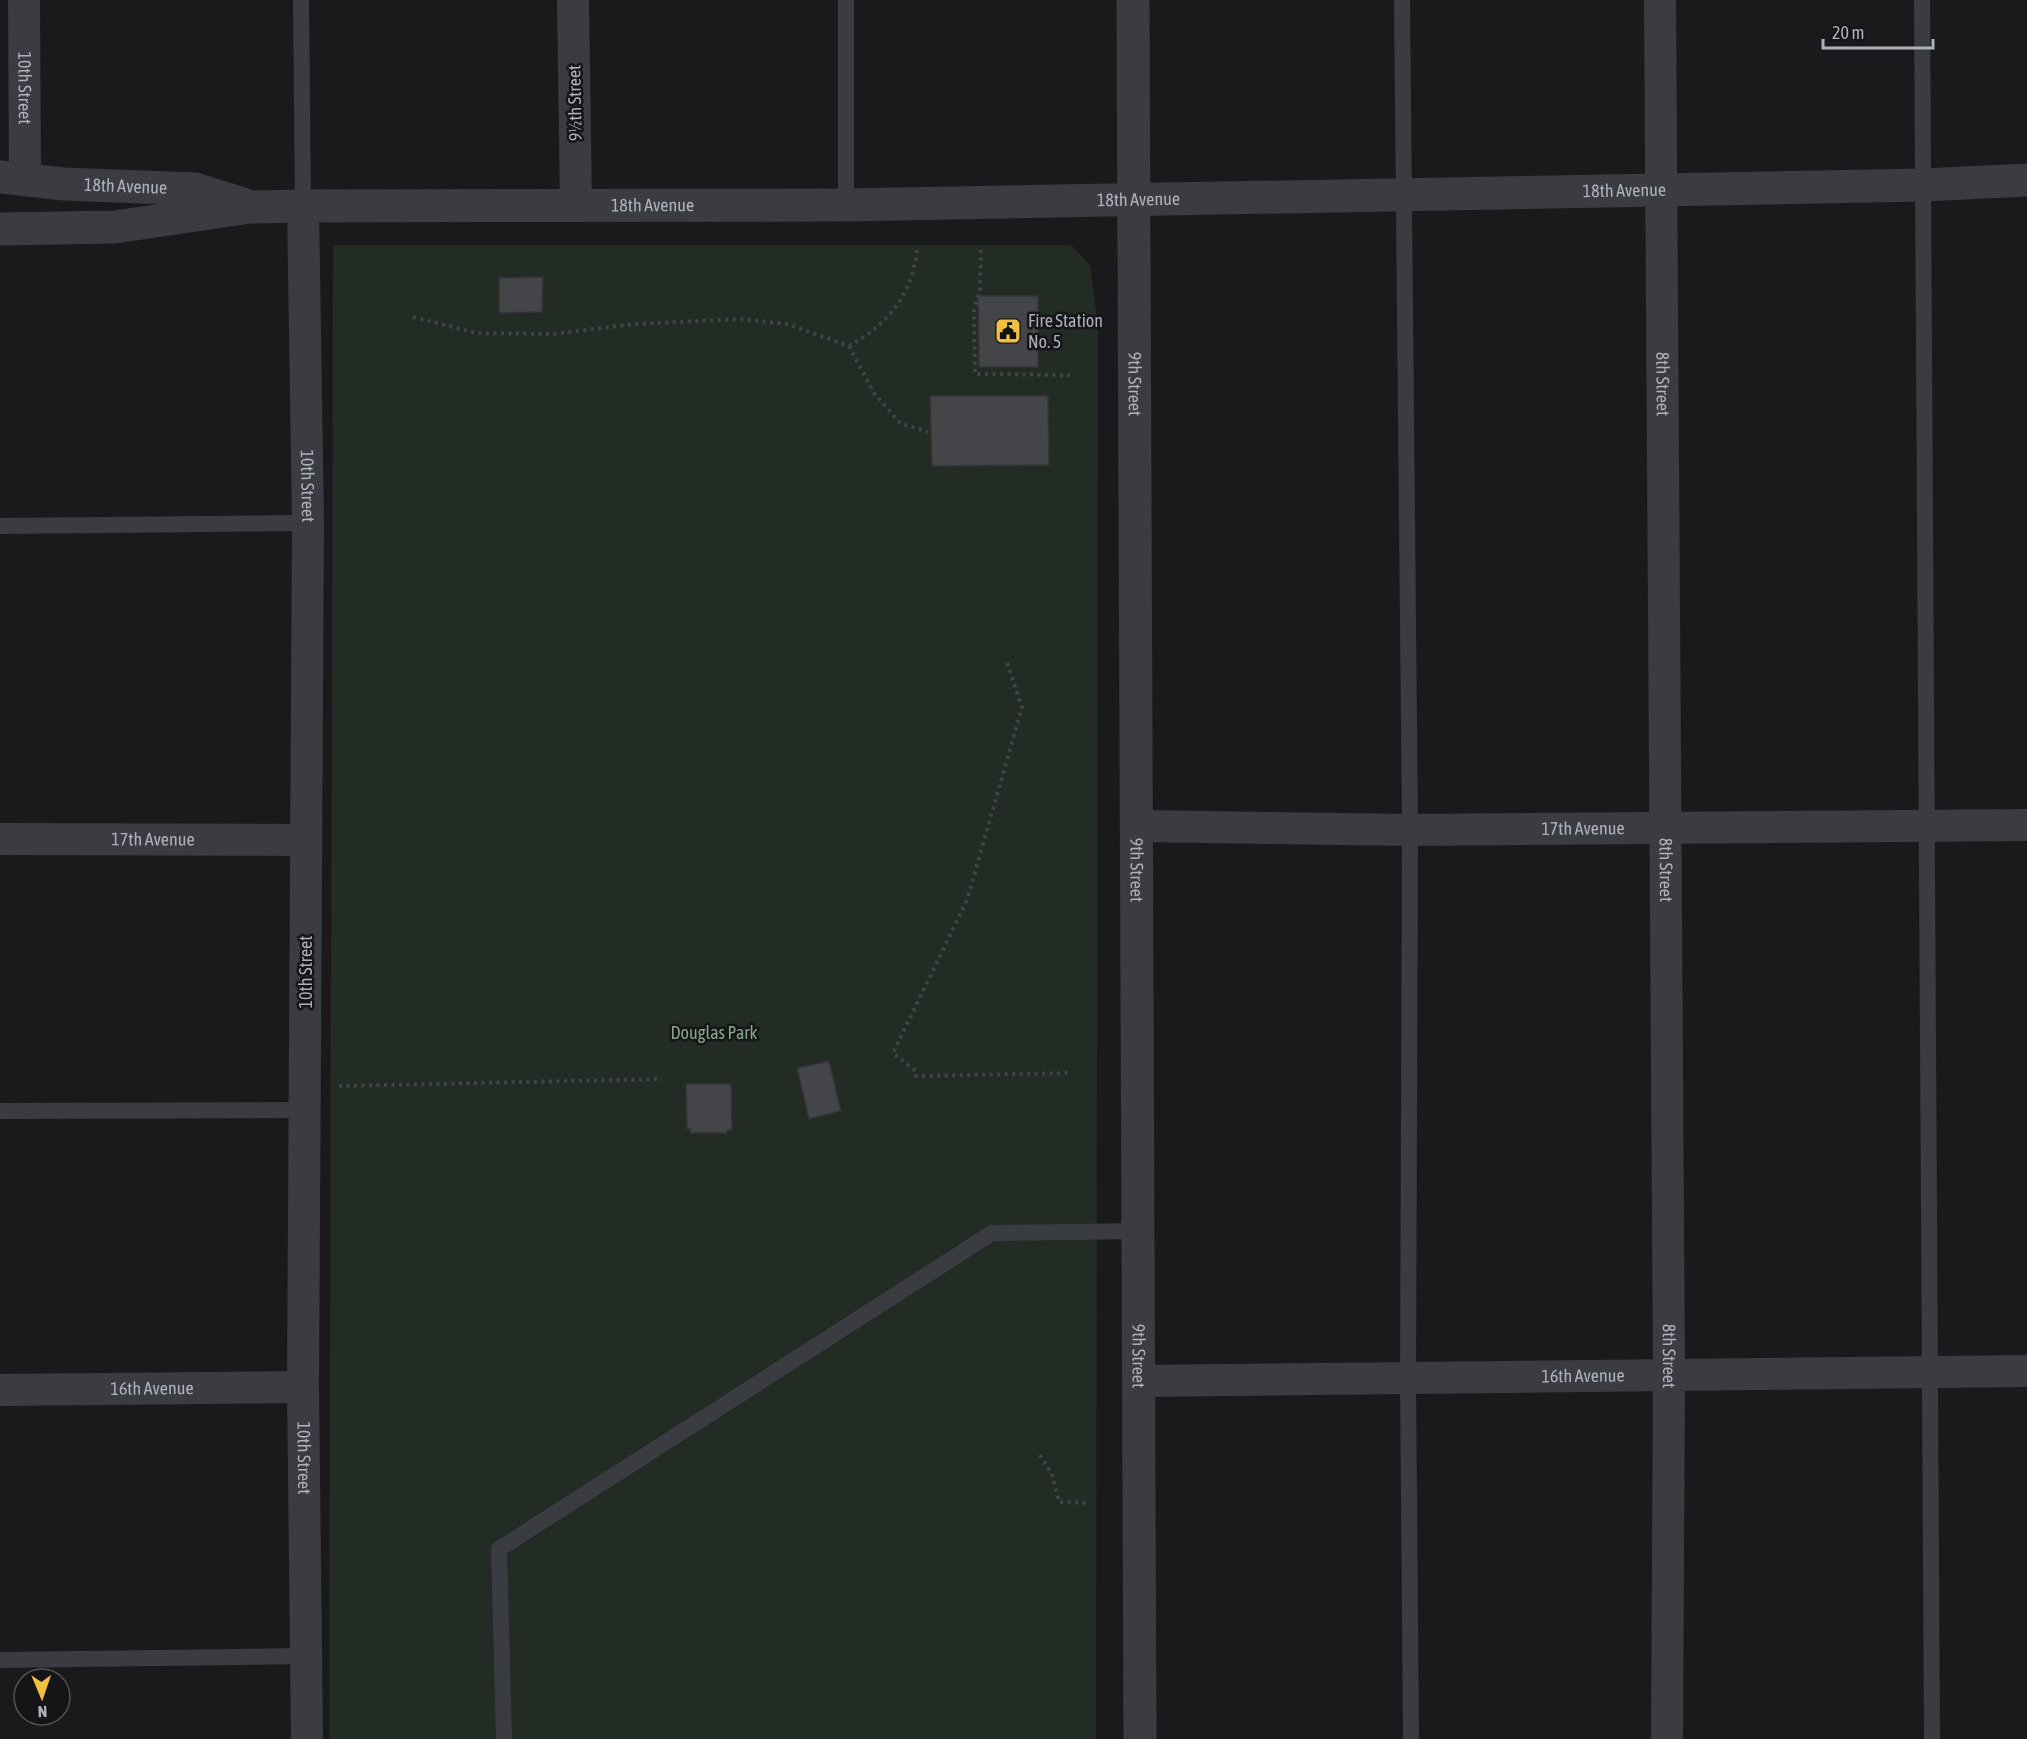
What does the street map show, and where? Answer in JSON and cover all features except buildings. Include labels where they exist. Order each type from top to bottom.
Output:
[{"type":"street","name":"10th Street","points":[[13,178],[24,0]]},
{"type":"street","name":"9½th Street","points":[[573,0],[576,206]]},
{"type":"street","name":"9th Street","points":[[1133,0],[1140,1739]]},
{"type":"street","name":"8th Street","points":[[1660,0],[1669,1376],[1667,1739]]},
{"type":"street","name":"18th Avenue","points":[[13,178],[64,184],[195,189],[250,207]]},
{"type":"street","name":"18th Avenue","points":[[0,229],[115,227],[250,207],[846,205],[1924,185],[2027,180]]},
{"type":"street","name":"10th Street","points":[[303,206],[308,524],[303,1387],[308,1656],[307,1739]]},
{"type":"street","name":"17th Avenue","points":[[1137,826],[1410,830],[2027,825]]},
{"type":"street","name":"17th Avenue","points":[[0,839],[306,840]]},
{"type":"street","name":"16th Avenue","points":[[1139,1381],[1408,1380],[2027,1371]]},
{"type":"street","name":"16th Avenue","points":[[0,1390],[303,1387]]},
{"type":"lane","points":[[301,0],[303,206]]},
{"type":"lane","points":[[846,0],[846,205]]},
{"type":"lane","points":[[1402,0],[1410,830],[1408,1380],[1411,1739]]},
{"type":"lane","points":[[1922,0],[1932,1739]]},
{"type":"lane","points":[[0,526],[308,524]]},
{"type":"lane","points":[[0,1111],[306,1110]]},
{"type":"lane","points":[[504,1739],[499,1549],[992,1233],[1139,1231]]},
{"type":"lane","points":[[0,1660],[308,1656]]},
{"type":"path","points":[[849,346],[886,320],[905,296],[914,272],[917,250]]},
{"type":"path","points":[[981,250],[980,291],[974,309],[975,374],[1070,375]]},
{"type":"path","points":[[413,317],[476,333],[553,334],[634,324],[741,319],[787,324],[849,346],[874,393],[900,423],[928,432]]},
{"type":"path","points":[[1007,663],[1022,707],[967,900],[893,1053],[916,1071],[916,1076],[1071,1073]]},
{"type":"path","points":[[339,1086],[662,1079]]},
{"type":"path","points":[[1040,1455],[1053,1474],[1059,1502],[1089,1503]]},
{"type":"green space","name":"Douglas Park","points":[[333,245],[1071,245],[1090,265],[1098,326],[1096,1739],[329,1739]]},
{"type":"place","name":"Fire Station No. 5","points":[[1008,331]]}]
